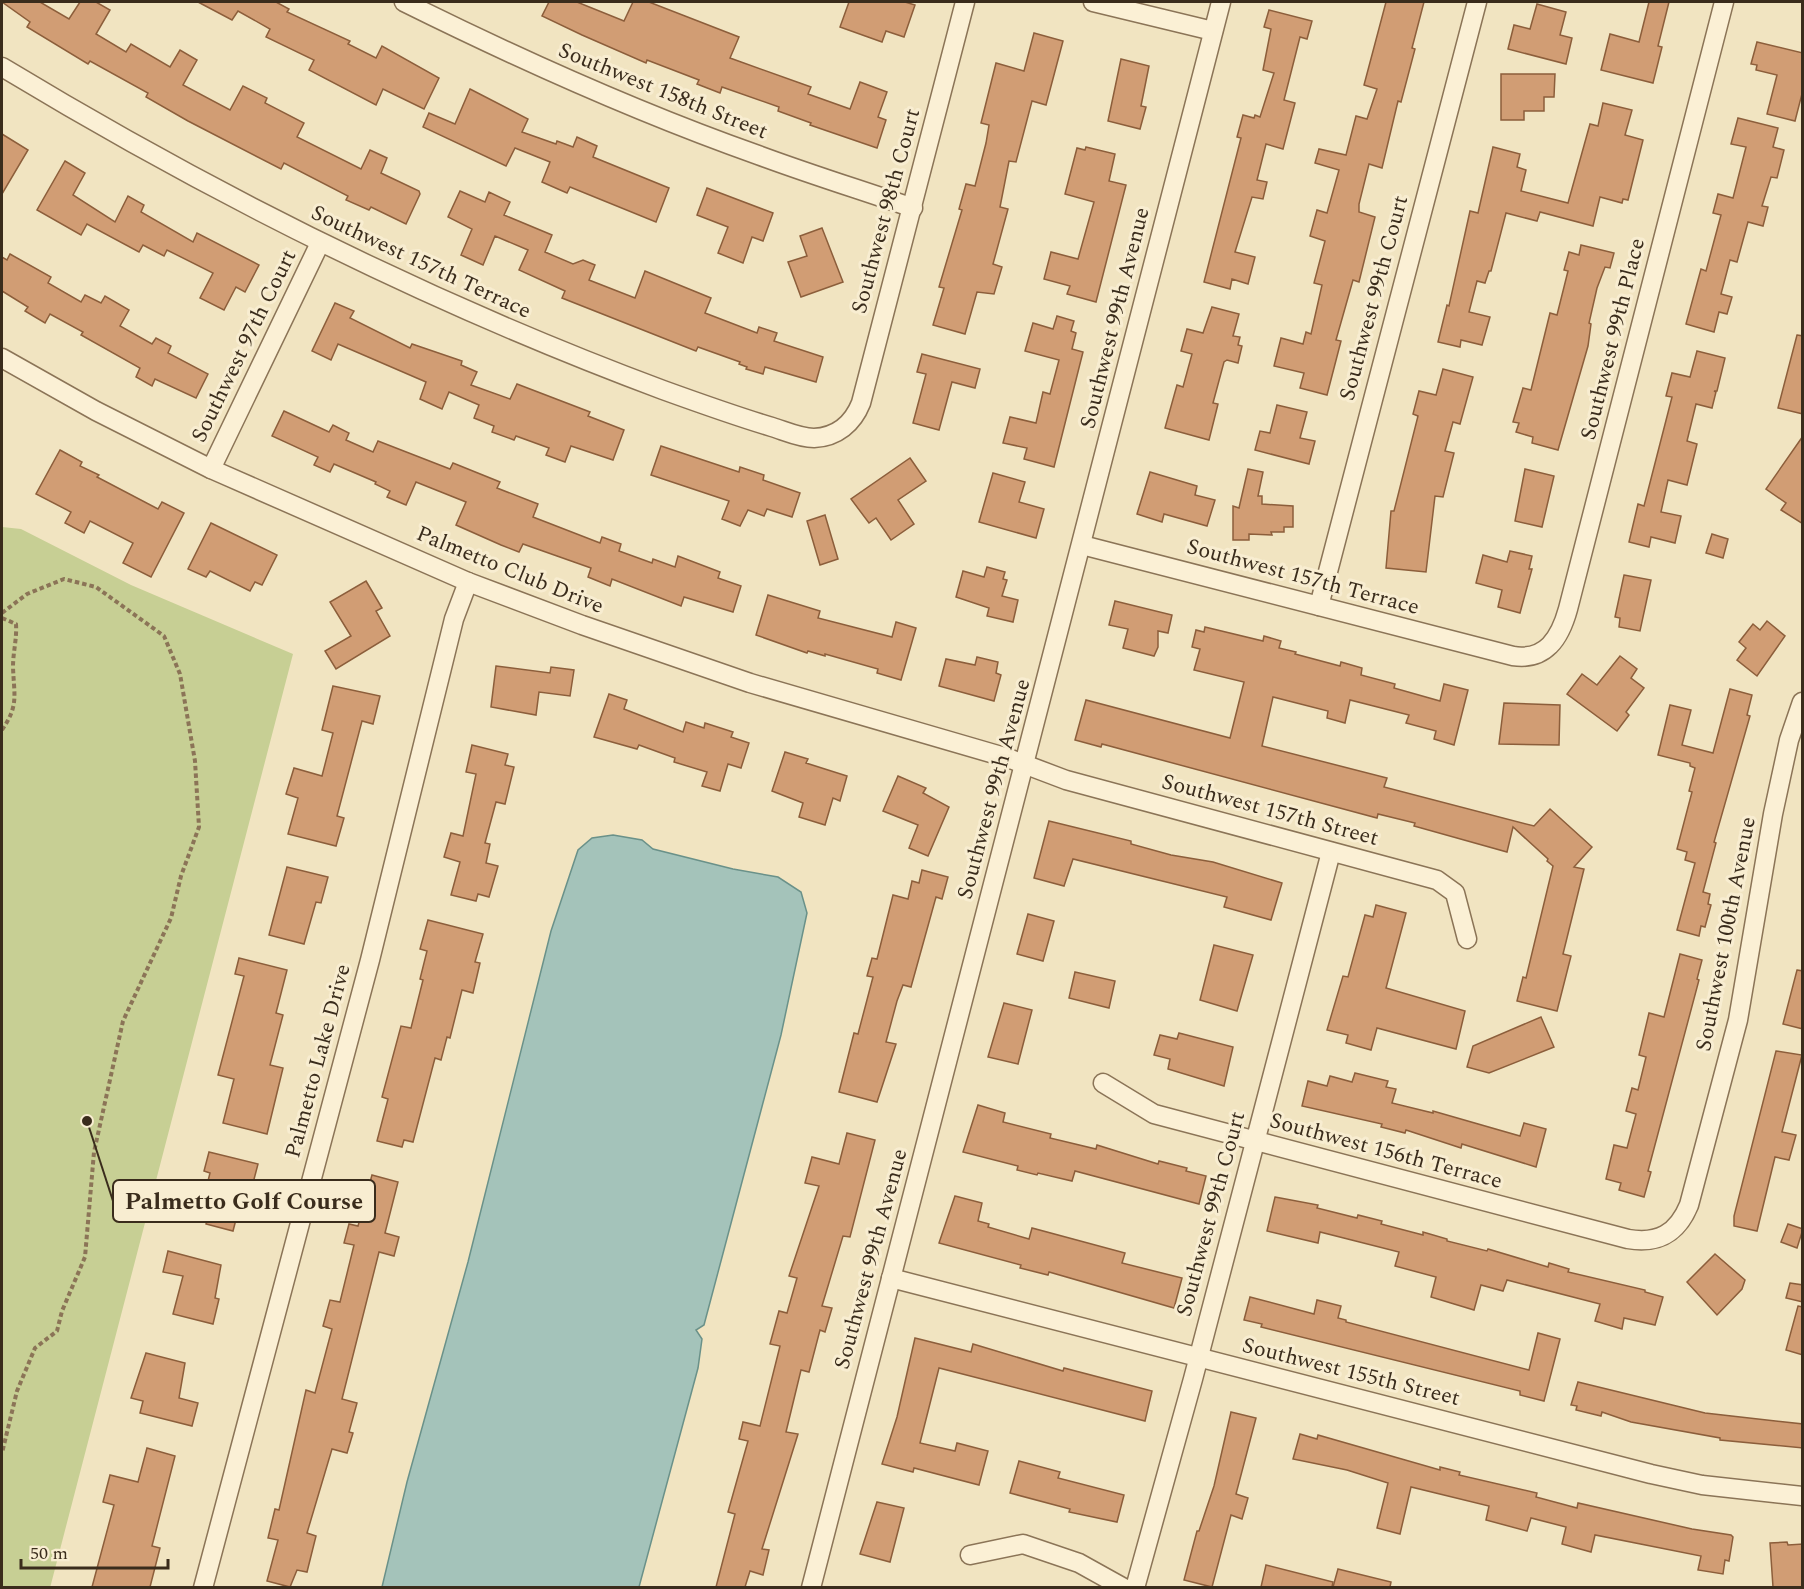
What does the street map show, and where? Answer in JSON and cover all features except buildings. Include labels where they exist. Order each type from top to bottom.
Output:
[{"type":"street","name":"Southwest 158th Street","points":[[404,2],[541,68],[633,107],[757,155],[913,208]]},
{"type":"street","name":"Southwest 98th Court","points":[[843,428],[854,417],[861,403],[965,2]]},
{"type":"street","points":[[1093,2],[1213,32]]},
{"type":"street","name":"Southwest 99th Avenue","points":[[811,1587],[1221,2]]},
{"type":"street","name":"Southwest 99th Court","points":[[1319,606],[1477,2]]},
{"type":"street","name":"Southwest 99th Place","points":[[1513,656],[1530,657],[1548,649],[1557,638],[1565,621],[1724,2]]},
{"type":"street","name":"Southwest 157th Terrace","points":[[2,67],[80,113],[320,243],[480,318],[713,408],[808,438],[825,437],[843,428]]},
{"type":"street","name":"Southwest 97th Court","points":[[211,469],[320,243]]},
{"type":"street","name":"Palmetto Club Drive","points":[[2,358],[96,411],[211,469],[468,582],[582,625],[740,680],[1025,765]]},
{"type":"street","name":"Southwest 157th Terrace","points":[[1082,545],[1513,656]]},
{"type":"street","name":"Palmetto Lake Drive","points":[[203,1587],[370,960],[454,619],[468,582]]},
{"type":"street","name":"Southwest 100th Avenue","points":[[1665,1236],[1678,1225],[1689,1205],[1735,1031],[1750,959],[1773,814],[1790,740],[1803,702]]},
{"type":"street","name":"Southwest 157th Street","points":[[1025,765],[1066,780],[1407,871],[1443,884],[1455,893],[1467,939]]},
{"type":"street","name":"Southwest 99th Court","points":[[1135,1587],[1199,1358],[1331,852]]},
{"type":"street","name":"Southwest 156th Terrace","points":[[1103,1083],[1154,1114],[1255,1142],[1628,1239],[1650,1241],[1665,1236]]},
{"type":"street","name":"Southwest 155th Street","points":[[891,1278],[1651,1474],[1702,1485],[1803,1496]]},
{"type":"street","points":[[970,1556],[1023,1544],[1079,1563],[1124,1587]]},
{"type":"path","points":[[2,613],[27,594],[63,579],[96,587],[164,636],[180,674],[195,761],[199,827],[181,876],[171,918],[123,1021],[94,1152],[85,1257],[62,1311],[57,1331],[35,1348],[16,1391],[2,1453]]},
{"type":"path","points":[[2,618],[16,624],[17,636],[13,667],[16,702],[12,716],[2,730]]},
{"type":"green space","points":[[2,527],[21,529],[131,585],[293,654],[50,1588],[2,1587]]},
{"type":"water","points":[[613,835],[642,840],[653,849],[733,869],[778,877],[801,892],[807,913],[781,1035],[704,1325],[696,1330],[702,1339],[698,1368],[639,1587],[382,1587],[407,1482],[468,1262],[551,931],[578,850],[592,838]]},
{"type":"place","name":"Palmetto Golf Course","points":[[87,1121]]}]
